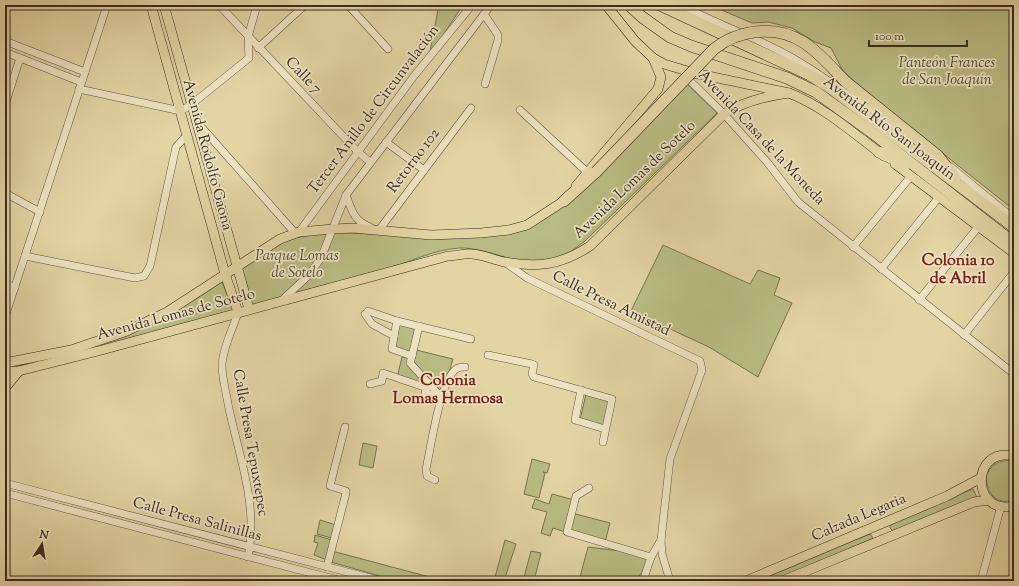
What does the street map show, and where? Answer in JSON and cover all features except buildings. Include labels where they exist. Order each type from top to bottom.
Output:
[{"type":"highway","name":"Avenida Río San Joaquín","points":[[630,5],[642,17],[670,37],[691,46],[787,78],[816,92],[870,130],[928,178],[1014,243]]},
{"type":"highway","name":"Avenida Río San Joaquín","points":[[660,5],[810,75],[832,89],[961,187],[1013,224]]},
{"type":"highway","points":[[564,201],[714,49],[725,40],[741,34],[768,32],[788,35],[802,41],[815,51],[846,82],[941,160],[961,187]]},
{"type":"highway","points":[[879,152],[928,178]]},
{"type":"main road","name":"Avenida Rodolfo Gaona","points":[[151,5],[225,274],[238,312]]},
{"type":"main road","name":"Avenida Rodolfo Gaona","points":[[164,5],[249,310]]},
{"type":"main road","points":[[591,172],[658,89],[661,77],[653,58],[606,5]]},
{"type":"main road","name":"Avenida Río San Joaquín","points":[[653,58],[677,69],[790,94],[814,104],[1014,253]]},
{"type":"main road","name":"Avenida Lomas de Sotelo","points":[[5,372],[19,371],[98,351],[448,256],[471,254],[505,262],[535,266],[548,265],[566,259],[590,246],[724,114],[744,104],[768,96],[790,94]]},
{"type":"main road","name":"Avenida Lomas de Sotelo","points":[[5,363],[71,350],[127,331],[167,312],[280,239],[297,232],[333,229],[378,230],[431,235],[481,233],[509,230],[527,225],[564,201]]},
{"type":"main road","points":[[5,388],[19,371]]},
{"type":"main road","points":[[1014,456],[1002,455],[993,459],[985,466],[981,478],[982,489],[989,500],[1001,506],[1014,506]]},
{"type":"main road","name":"Calzada Legaria","points":[[751,580],[947,496],[981,478]]},
{"type":"main road","name":"Calzada Legaria","points":[[782,581],[974,502],[989,500]]},
{"type":"main road","points":[[879,525],[885,539]]},
{"type":"street","points":[[5,317],[7,303],[15,288],[107,5]]},
{"type":"street","name":"Calle 7","points":[[219,5],[258,48],[358,152],[370,162]]},
{"type":"street","points":[[5,52],[80,85],[129,101],[181,111],[192,104],[248,58],[248,37],[257,5]]},
{"type":"street","points":[[258,48],[305,5]]},
{"type":"street","points":[[348,5],[388,49]]},
{"type":"street","name":"Tercer Anillo de Circunvalación","points":[[297,232],[414,76],[472,5]]},
{"type":"street","name":"Tercer Anillo de Circunvalación","points":[[278,303],[308,276],[326,250],[346,195],[491,5]]},
{"type":"street","points":[[680,5],[764,42],[812,69],[941,160],[1013,224]]},
{"type":"street","points":[[484,14],[498,36],[486,84]]},
{"type":"street","points":[[5,41],[85,72]]},
{"type":"street","points":[[5,105],[20,58]]},
{"type":"street","name":"Avenida Casa de la Moneda","points":[[677,69],[724,114],[767,162],[798,202],[919,300],[1014,374]]},
{"type":"street","name":"Retorno 102","points":[[378,230],[470,108]]},
{"type":"street","points":[[520,110],[591,172]]},
{"type":"street","points":[[197,122],[297,232]]},
{"type":"street","points":[[25,256],[135,278],[144,276],[148,272],[176,147],[187,135]]},
{"type":"street","points":[[386,142],[424,170]]},
{"type":"street","points":[[853,247],[911,176]]},
{"type":"street","points":[[5,194],[40,212]]},
{"type":"street","points":[[346,195],[353,214],[359,222],[378,230]]},
{"type":"street","points":[[881,269],[940,197]]},
{"type":"street","points":[[919,300],[979,226]]},
{"type":"street","name":"Calle Presa Amistad","points":[[505,262],[527,278],[700,361],[702,370],[670,459],[661,540]]},
{"type":"street","points":[[964,335],[1014,272]]},
{"type":"street","points":[[5,283],[15,288]]},
{"type":"street","name":"Calle Presa Tepuxtepec","points":[[238,312],[225,350],[222,364],[231,417],[247,486],[252,520],[248,557]]},
{"type":"street","points":[[394,336],[372,324],[366,312],[471,339]]},
{"type":"street","points":[[397,321],[392,349],[412,356]]},
{"type":"street","points":[[419,326],[410,363],[442,398]]},
{"type":"street","points":[[488,354],[534,365],[532,374],[534,378],[612,399],[603,442]]},
{"type":"street","points":[[434,480],[427,476],[426,469],[442,398],[452,373],[458,368],[465,367]]},
{"type":"street","points":[[370,384],[382,381],[383,373],[427,388],[425,393],[442,398]]},
{"type":"street","points":[[581,390],[575,420],[605,429]]},
{"type":"street","points":[[327,566],[346,493],[346,490],[330,486],[345,427]]},
{"type":"street","name":"Calle Presa Salinillas","points":[[5,483],[382,581]]},
{"type":"street","points":[[589,488],[576,496],[567,532],[652,557]]},
{"type":"street","name":"Calle Presa Salinillas","points":[[5,493],[338,580]]},
{"type":"street","points":[[982,581],[1001,506]]},
{"type":"street","points":[[643,581],[652,557],[661,540]]},
{"type":"street","points":[[661,540],[662,554],[670,581]]},
{"type":"street","points":[[338,569],[338,580]]},
{"type":"green space","points":[[439,5],[463,5],[429,56]]},
{"type":"green space","name":"Panteón Frances de San Joaquín","points":[[710,5],[1014,5],[1014,210],[867,93],[843,71],[831,48],[815,42],[792,28],[768,22],[752,23]]},
{"type":"green space","name":"Parque Lomas de Sotelo","points":[[687,84],[717,113],[585,241],[560,258],[539,263],[516,260],[471,249],[449,249],[369,274],[249,307],[238,269],[288,239],[329,232],[372,234],[524,229],[587,186],[624,151]]},
{"type":"green space","points":[[663,245],[750,284],[758,270],[780,278],[774,295],[792,303],[758,377],[709,347],[631,311]]},
{"type":"green space","name":"Parque Lomas de Sotelo","points":[[221,280],[234,311],[15,369],[13,367],[78,350],[135,330]]},
{"type":"green space","points":[[399,324],[418,329],[411,352],[393,348]]},
{"type":"green space","points":[[416,350],[453,359],[443,392],[397,378],[402,357],[414,359]]},
{"type":"green space","points":[[586,394],[609,400],[603,426],[580,420]]},
{"type":"green space","points":[[363,443],[377,446],[373,468],[359,465]]},
{"type":"green space","points":[[532,459],[550,464],[547,473],[543,472],[545,473],[539,498],[524,494]]},
{"type":"green space","points":[[1010,460],[1014,461],[1014,501],[1008,502],[997,499],[991,493],[988,488],[986,477],[990,469],[995,464]]},
{"type":"green space","points":[[973,489],[978,500],[893,531],[890,528],[890,521]]},
{"type":"green space","points":[[552,494],[574,500],[565,532],[553,528],[550,536],[541,533],[547,512],[532,508],[535,499],[549,504]]},
{"type":"green space","points":[[572,513],[610,523],[605,542],[568,532]]},
{"type":"green space","points":[[320,520],[336,525],[332,538],[317,534]]},
{"type":"green space","points":[[870,534],[873,538],[774,581],[761,581],[756,578]]},
{"type":"green space","points":[[315,535],[332,540],[327,560],[314,555],[318,543],[314,542]]},
{"type":"green space","points":[[505,540],[516,544],[504,581],[494,581]]},
{"type":"green space","points":[[588,547],[653,555],[636,581],[579,581]]},
{"type":"green space","points":[[332,551],[437,579],[437,581],[397,581],[331,562]]},
{"type":"green space","points":[[531,551],[541,553],[534,581],[523,581]]},
{"type":"district","name":"Colonia 10 de Abril","points":[[958,270]]},
{"type":"district","name":"Colonia Lomas Hermosa","points":[[448,390]]}]
